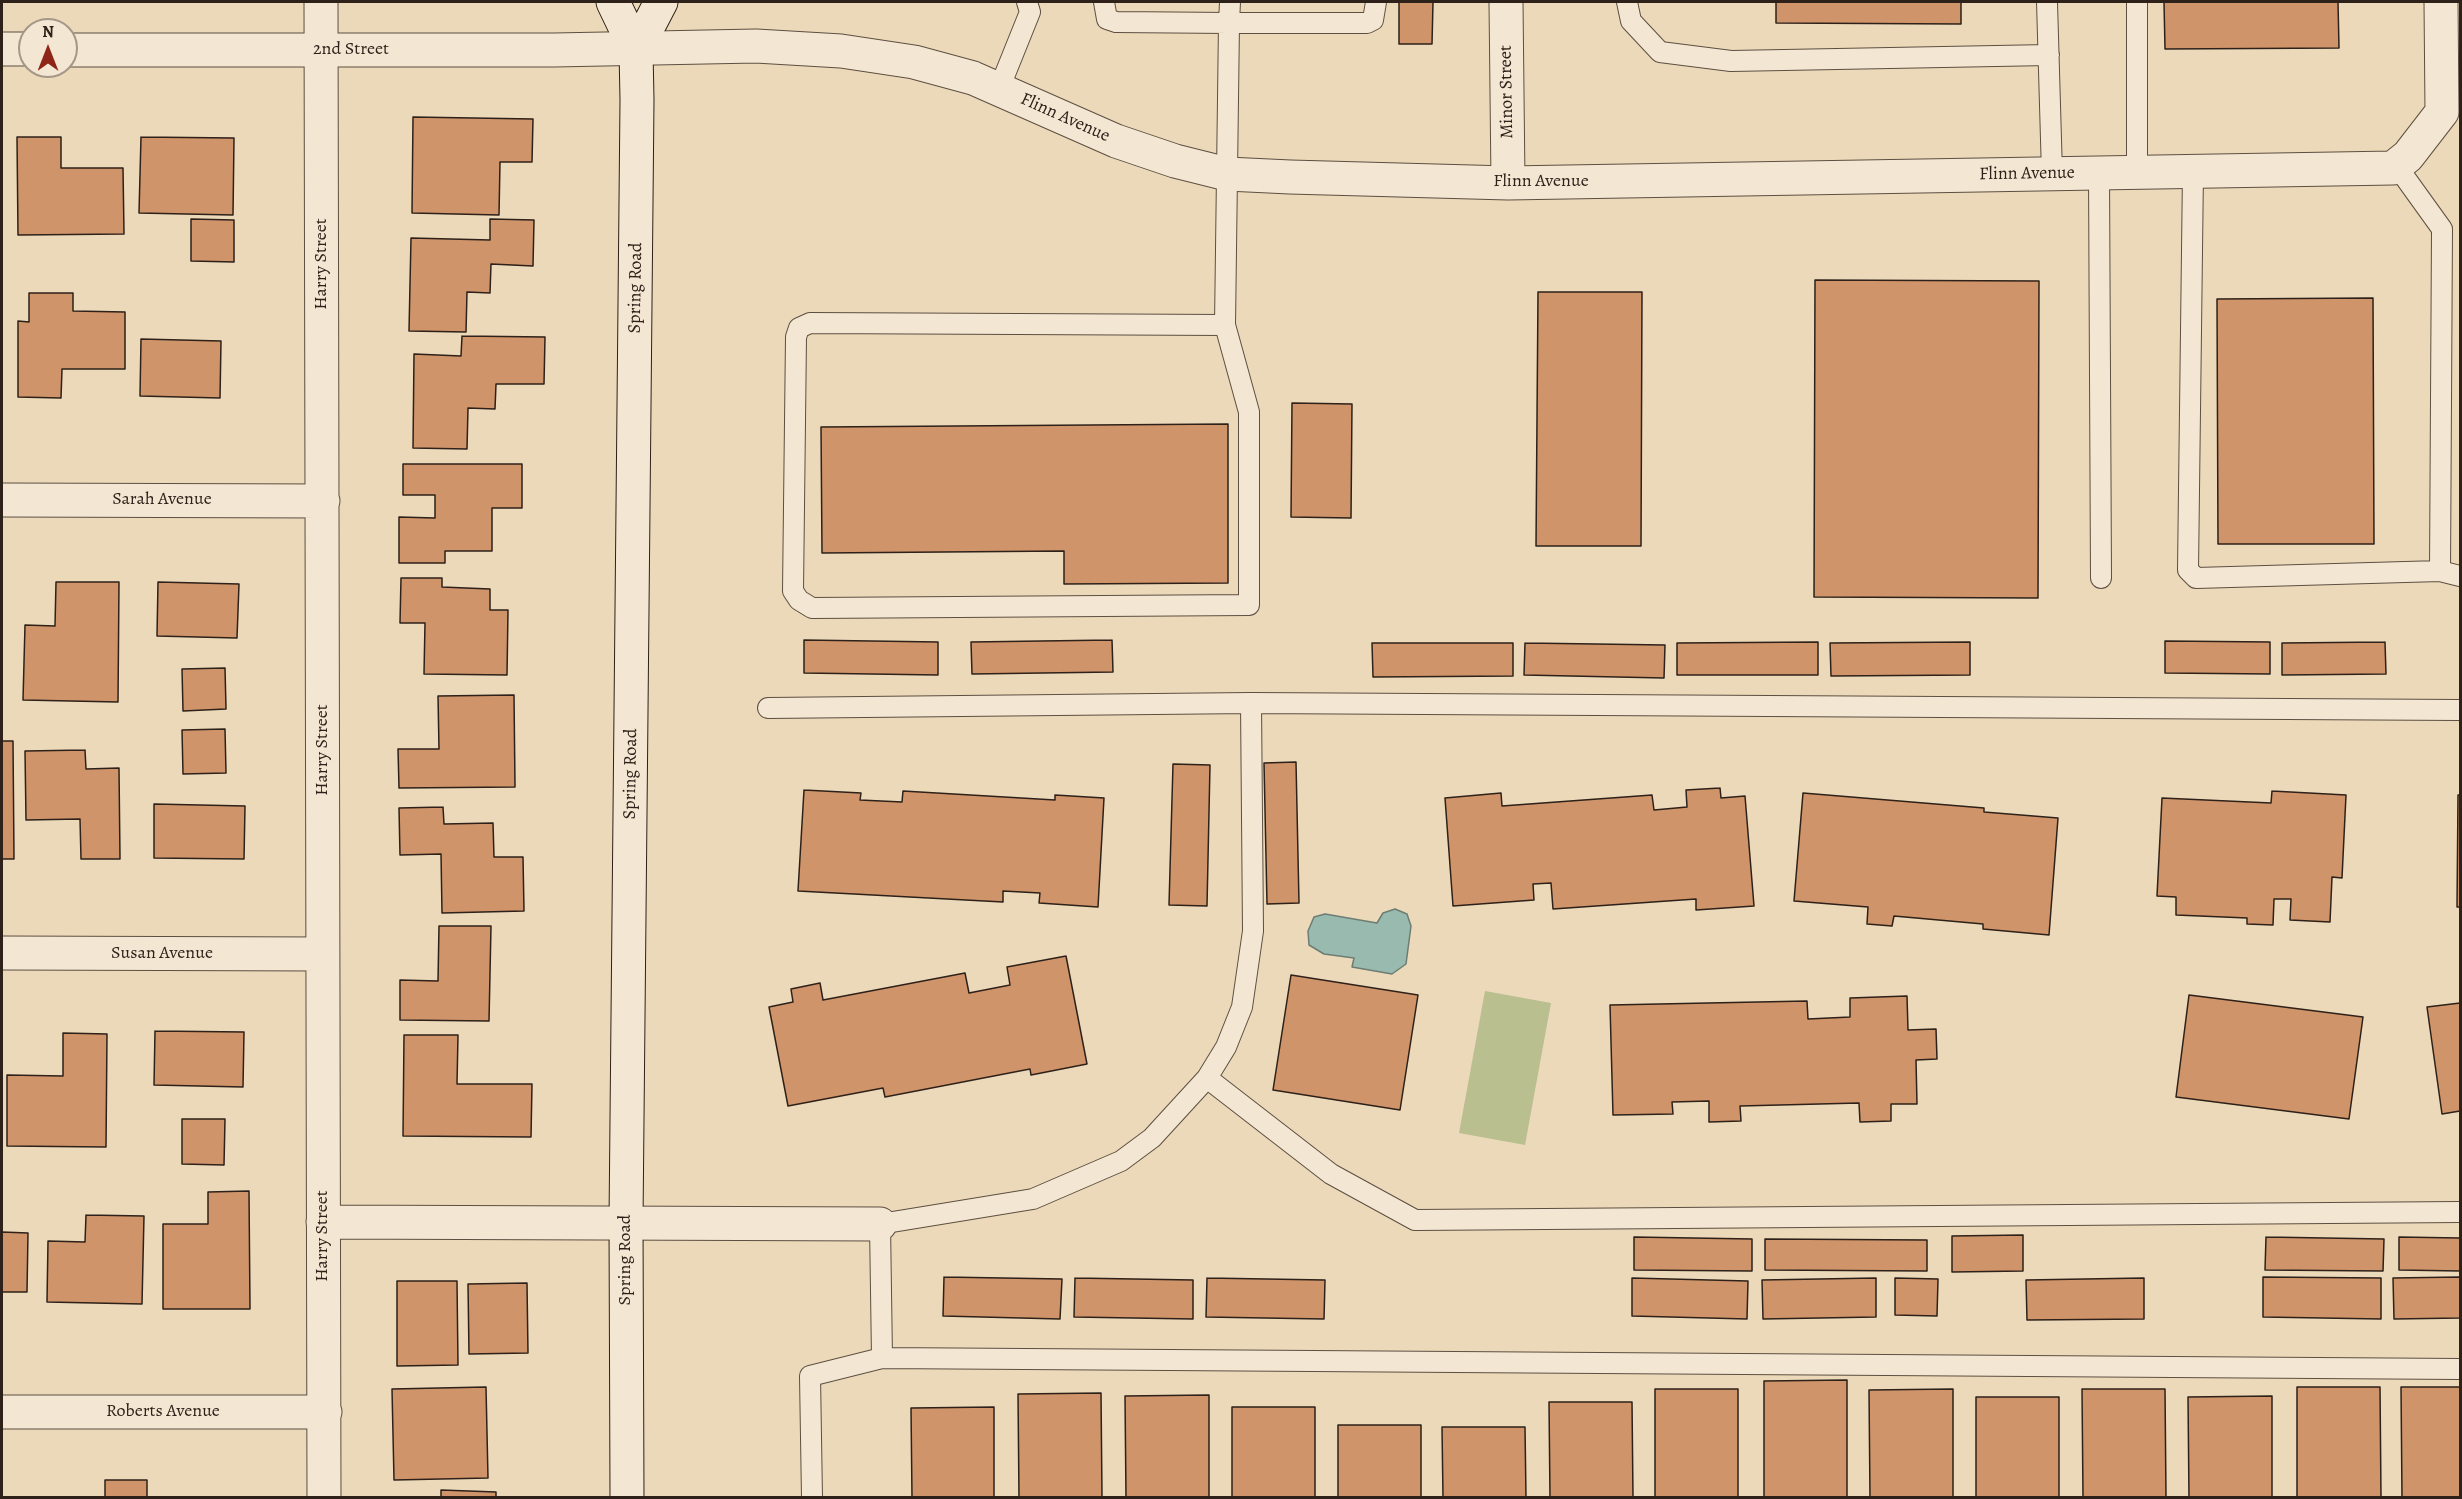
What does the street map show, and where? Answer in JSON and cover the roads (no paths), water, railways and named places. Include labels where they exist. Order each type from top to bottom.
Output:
[{"type":"street","name":"Harry Street","points":[[321,2],[324,1497]]},
{"type":"street","name":"Spring Road","points":[[613,2],[636,50],[638,100],[626,1221],[627,1497]]},
{"type":"street","name":"Spring Road","points":[[636,50],[661,2]]},
{"type":"street","name":"Minor Street","points":[[1506,2],[1508,183]]},
{"type":"street","points":[[2396,165],[2408,156],[2451,112],[2441,2]]},
{"type":"street","name":"Flinn Avenue","points":[[636,50],[756,46],[841,51],[914,62],[973,78],[1116,141],[1175,161],[1227,174],[1508,183],[2393,168],[2396,165]]},
{"type":"street","points":[[2,49],[18,50]]},
{"type":"street","name":"2nd Street","points":[[78,50],[636,50]]},
{"type":"street","name":"Sarah Avenue","points":[[2,500],[323,501]]},
{"type":"street","name":"Susan Avenue","points":[[2,953],[323,954]]},
{"type":"street","points":[[322,1222],[626,1221],[880,1224]]},
{"type":"street","name":"Roberts Avenue","points":[[2,1412],[325,1412]]},
{"type":"lane","points":[[999,89],[1029,12],[1028,2]]},
{"type":"lane","points":[[1104,2],[1107,19],[1116,22],[1367,22],[1373,20],[1376,2]]},
{"type":"lane","points":[[1225,325],[810,323],[799,328],[796,338],[794,591],[799,600],[812,608],[1249,606],[1249,412],[1225,325],[1230,2]]},
{"type":"lane","points":[[1627,2],[1630,21],[1660,52],[1707,58],[1731,61],[2049,55]]},
{"type":"lane","points":[[2047,2],[2052,174]]},
{"type":"lane","points":[[2137,172],[2138,2]]},
{"type":"lane","points":[[2396,165],[2451,229],[2440,571]]},
{"type":"lane","points":[[2193,171],[2188,570],[2196,578],[2440,571],[2460,576]]},
{"type":"lane","points":[[2099,173],[2101,578]]},
{"type":"lane","points":[[882,1358],[880,1224],[1033,1199],[1121,1161],[1152,1137],[1207,1078],[1226,1047],[1242,1007],[1253,931],[1251,703]]},
{"type":"lane","points":[[768,708],[1251,703],[2460,710]]},
{"type":"lane","points":[[1207,1078],[1331,1174],[1415,1220],[2460,1212]]},
{"type":"lane","points":[[812,1497],[810,1376],[882,1358],[2460,1368]]},
{"type":"water","points":[[1395,909],[1407,914],[1411,926],[1406,964],[1392,974],[1352,967],[1354,958],[1324,954],[1309,945],[1308,931],[1314,917],[1325,914],[1377,923],[1383,913]]}]
